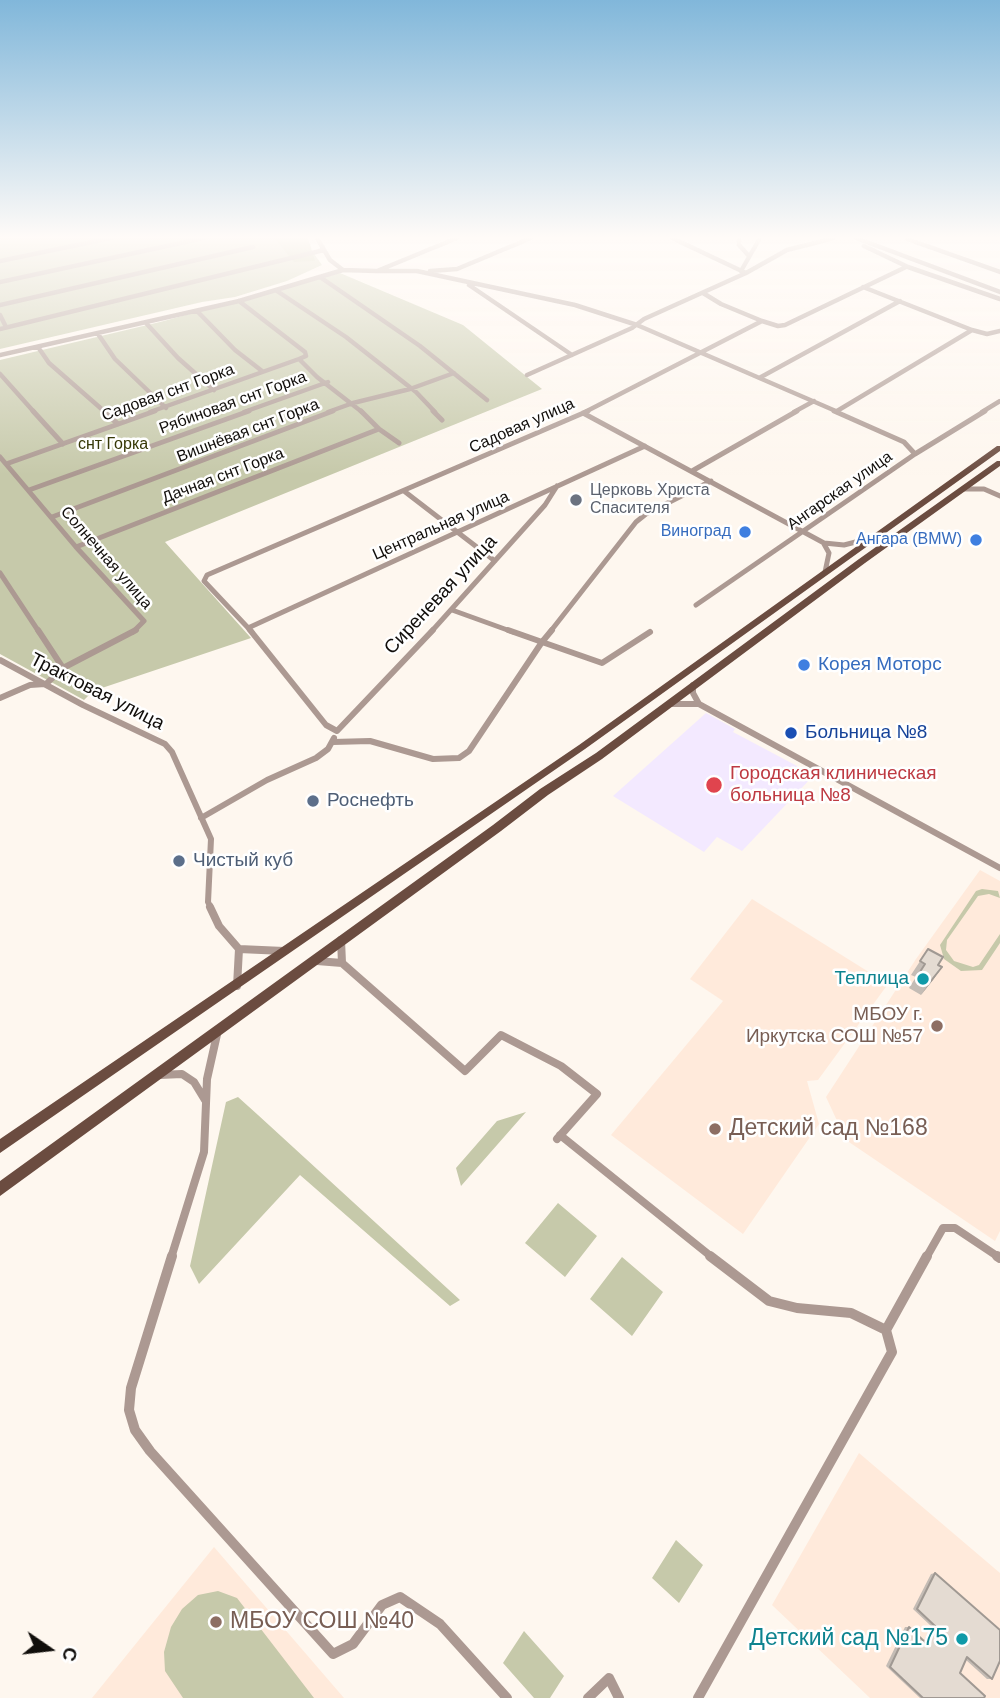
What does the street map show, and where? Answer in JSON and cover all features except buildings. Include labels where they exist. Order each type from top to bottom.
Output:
[{"type":"main road","points":[[0,1147],[582,747],[1000,448]]},
{"type":"main road","points":[[0,1189],[1000,463]]},
{"type":"street","points":[[1,317],[6,327]]},
{"type":"street","points":[[0,329],[48,317]]},
{"type":"street","points":[[0,355],[170,317]]},
{"type":"street","points":[[203,317],[235,350],[262,371]]},
{"type":"street","points":[[261,317],[305,352],[306,356],[299,359],[317,377],[327,382],[379,429],[399,443]]},
{"type":"street","points":[[316,317],[346,337],[410,389],[442,420]]},
{"type":"street","points":[[376,317],[454,373],[486,400]]},
{"type":"street","points":[[517,317],[572,355]]},
{"type":"street","points":[[613,317],[761,377],[901,441],[915,454]]},
{"type":"street","points":[[527,375],[637,325],[648,317]]},
{"type":"street","points":[[753,317],[762,321]]},
{"type":"street","name":"Садовая улица","points":[[248,628],[204,581],[207,575],[583,413],[762,321],[785,325],[801,317]]},
{"type":"street","points":[[761,377],[870,317]]},
{"type":"street","points":[[940,317],[972,330],[990,334],[1000,331]]},
{"type":"street","points":[[146,323],[178,358],[214,390]]},
{"type":"street","points":[[836,411],[972,330]]},
{"type":"street","points":[[98,334],[115,359],[166,408]]},
{"type":"street","points":[[38,347],[49,363],[118,425]]},
{"type":"street","name":"Садовая снт Горка","points":[[6,464],[299,359]]},
{"type":"street","name":"Вишнёвая снт Горка","points":[[52,517],[353,403],[410,389],[454,373]]},
{"type":"street","points":[[0,374],[63,444]]},
{"type":"street","name":"Рябиновая снт Горка","points":[[29,490],[327,382]]},
{"type":"street","points":[[692,471],[814,401]]},
{"type":"street","name":"Ангарская улица","points":[[696,605],[915,454],[1000,401]]},
{"type":"street","points":[[583,413],[824,543],[844,545],[871,538]]},
{"type":"street","name":"Дачная снт Горка","points":[[76,547],[379,429]]},
{"type":"street","name":"Центральная улица","points":[[248,628],[645,446]]},
{"type":"street","name":"Солнечная улица","points":[[0,457],[76,547],[144,621],[138,629],[63,668],[46,684]]},
{"type":"street","points":[[981,477],[980,483],[984,489]]},
{"type":"street","points":[[333,742],[370,741],[433,759],[459,758],[469,751],[542,642],[635,524],[646,514],[711,481]]},
{"type":"street","name":"Сиреневая улица","points":[[337,731],[452,610],[545,505],[557,486]]},
{"type":"street","points":[[964,489],[984,489],[1000,496]]},
{"type":"street","points":[[404,491],[455,533],[495,561]]},
{"type":"street","points":[[824,543],[829,553],[825,572]]},
{"type":"street","points":[[0,573],[63,668]]},
{"type":"street","points":[[452,610],[599,663],[607,661],[650,632]]},
{"type":"street","points":[[201,818],[267,780],[323,753],[333,742],[337,731],[326,725],[280,663],[248,628]]},
{"type":"street","name":"Трактовая улица","points":[[0,660],[83,705],[165,744],[172,752],[211,839],[208,902],[219,926],[239,949]]},
{"type":"street","points":[[0,698],[30,685],[46,684]]},
{"type":"street","points":[[693,685],[693,693],[699,704]]},
{"type":"street","points":[[667,705],[678,702],[699,704],[1000,868]]},
{"type":"street","points":[[341,940],[342,963]]},
{"type":"street","points":[[237,986],[239,949],[285,951]]},
{"type":"street","points":[[310,963],[324,960],[342,963],[465,1071],[501,1035],[561,1066],[597,1094],[559,1137],[769,1301],[797,1308],[851,1313],[886,1329]]},
{"type":"street","points":[[218,1030],[211,1054],[205,1101],[204,1152],[131,1388],[129,1410],[135,1430],[150,1451],[333,1654],[353,1644],[382,1605],[400,1597],[440,1624],[508,1698]]},
{"type":"street","points":[[153,1076],[181,1074],[194,1082],[205,1101]]},
{"type":"street","points":[[698,1698],[892,1352],[886,1329],[943,1228],[955,1228],[1000,1258]]},
{"type":"street","points":[[588,1698],[609,1678],[619,1698]]},
{"type":"shaded area","name":"Городская клиническая больница №8","points":[[706,713],[735,729],[733,732],[814,775],[742,851],[717,837],[704,852],[613,796]]},
{"type":"shaded area","name":"МБОУ г. Иркутска СОШ №57","points":[[980,870],[1000,881],[1000,1231],[995,1241],[846,1140],[826,1097],[916,959]]},
{"type":"shaded area","points":[[752,899],[888,984],[818,1080],[807,1081],[819,1124],[743,1234],[611,1135],[723,1001],[690,979]]},
{"type":"shaded area","points":[[859,1453],[1000,1573],[1000,1698],[870,1698],[772,1605]]},
{"type":"shaded area","name":"МБОУ СОШ №40","points":[[214,1547],[344,1698],[92,1698]]},
{"type":"green space","points":[[0,317],[137,317],[0,349]]},
{"type":"green space","name":"снт Горка","points":[[177,317],[445,317],[463,325],[542,389],[165,542],[251,638],[93,691],[84,700],[0,654],[0,360]]},
{"type":"green space","points":[[976,891],[998,891],[1000,898],[989,894],[978,896],[947,940],[946,950],[954,961],[973,967],[979,965],[1000,934],[1000,943],[982,970],[961,971],[944,959],[940,945]]},
{"type":"green space","points":[[238,1097],[460,1300],[450,1306],[300,1175],[199,1284],[190,1266],[226,1102]]},
{"type":"green space","points":[[526,1112],[461,1186],[456,1168],[497,1121]]},
{"type":"green space","points":[[558,1203],[597,1236],[565,1277],[525,1243]]},
{"type":"green space","points":[[622,1257],[663,1292],[632,1336],[590,1299]]},
{"type":"green space","points":[[676,1540],[703,1565],[679,1603],[652,1578]]},
{"type":"green space","points":[[218,1591],[237,1598],[314,1698],[183,1698],[165,1671],[164,1652],[171,1627],[182,1609],[198,1595]]},
{"type":"green space","points":[[524,1631],[564,1676],[550,1698],[534,1698],[503,1663]]},
{"type":"place","name":"Церковь Христа Спасителя","points":[[576,500]]},
{"type":"place","name":"Виноград","points":[[745,532]]},
{"type":"place","name":"Ангара (BMW)","points":[[976,540]]},
{"type":"place","name":"Корея Моторс","points":[[804,665]]},
{"type":"place","name":"Больница №8","points":[[791,733]]},
{"type":"place","name":"Городская клиническая больница №8","points":[[714,785]]},
{"type":"place","name":"Роснефть","points":[[313,801]]},
{"type":"place","name":"Чистый куб","points":[[179,861]]},
{"type":"place","name":"Теплица","points":[[923,979]]},
{"type":"place","name":"МБОУ г. Иркутска СОШ №57","points":[[937,1026]]},
{"type":"place","name":"Детский сад №168","points":[[715,1129]]},
{"type":"place","name":"МБОУ СОШ №40","points":[[216,1622]]},
{"type":"place","name":"Детский сад №175","points":[[962,1639]]}]
